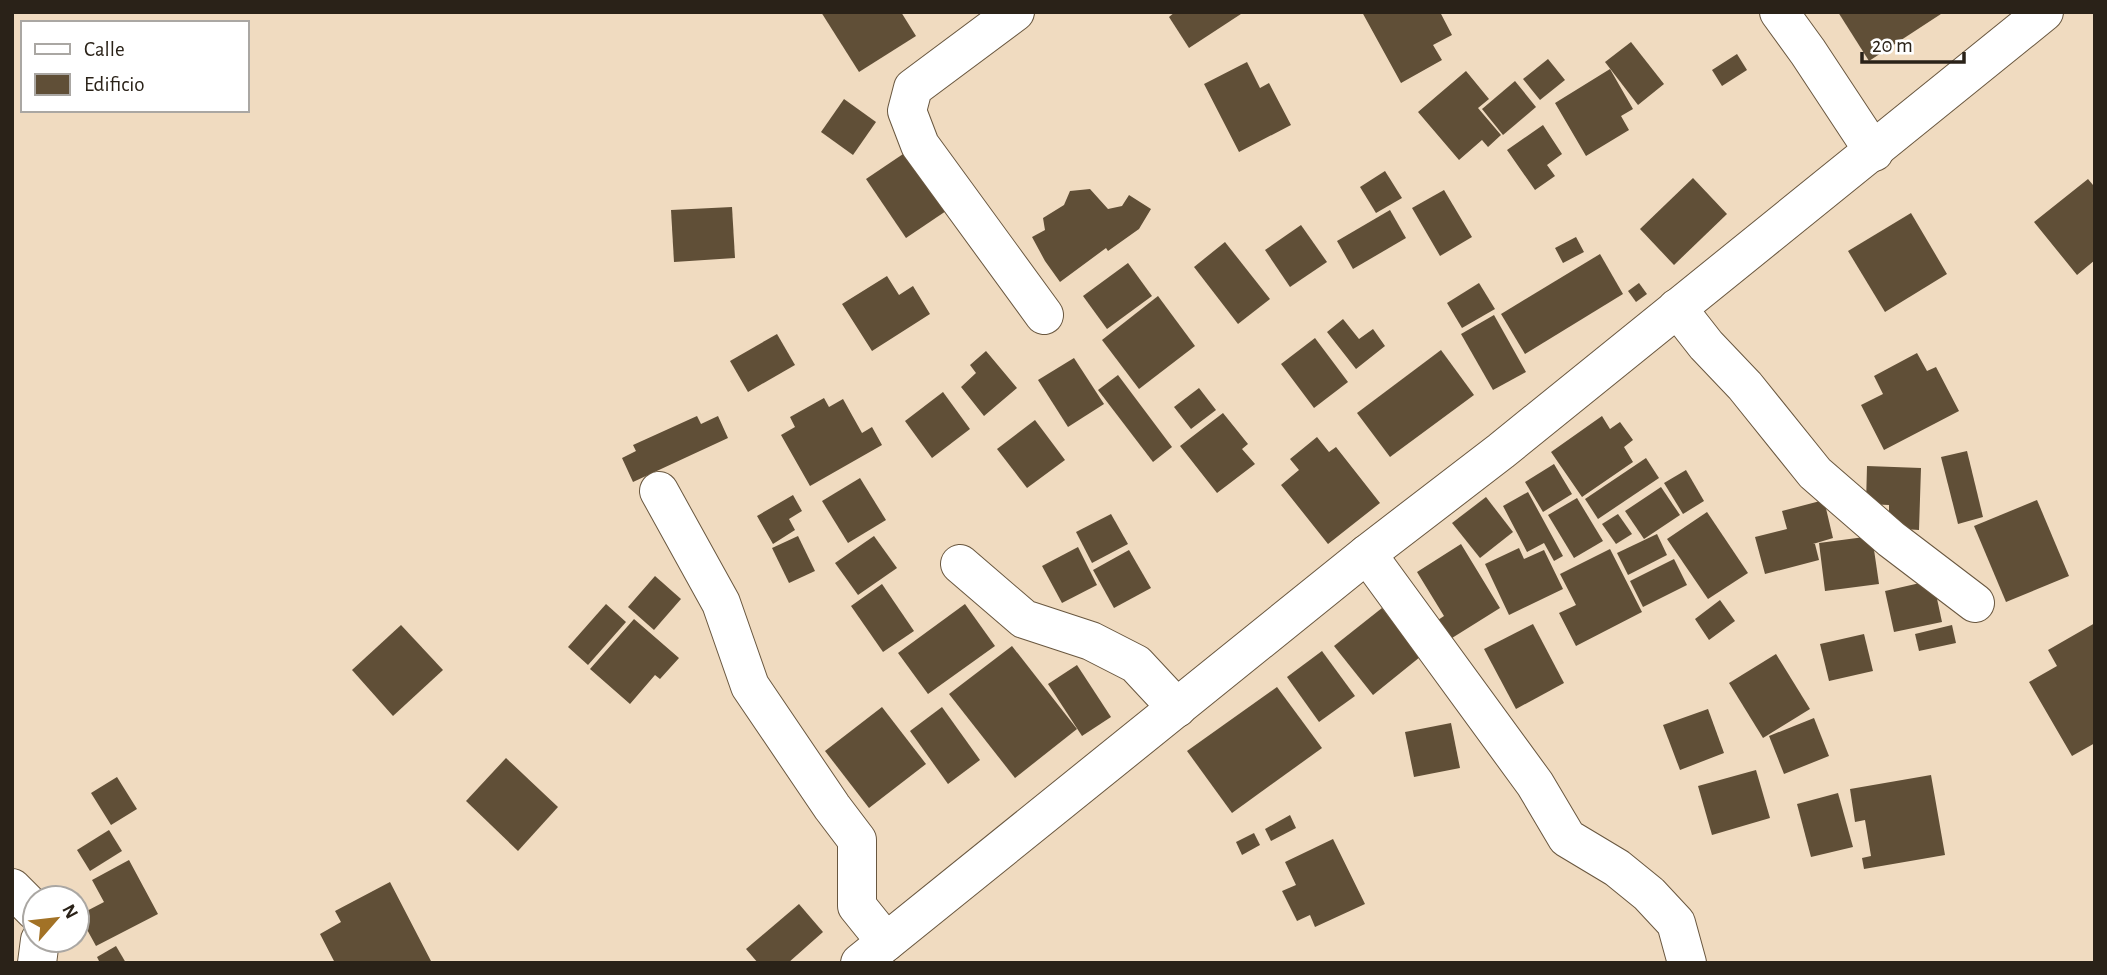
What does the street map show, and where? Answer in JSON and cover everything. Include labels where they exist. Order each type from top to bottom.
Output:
[{"type":"street","points":[[1014,12],[913,88],[907,111],[920,145],[1044,315]]},
{"type":"street","points":[[1779,12],[1874,152]]},
{"type":"street","points":[[659,491],[722,603],[750,685],[857,840],[857,906],[873,952],[1367,554],[1502,451],[2044,12]]},
{"type":"street","points":[[1678,308],[1815,473],[1891,539],[1975,603]]},
{"type":"street","points":[[1367,554],[1535,784],[1567,838],[1618,868],[1649,894],[1676,923],[1687,963]]},
{"type":"street","points":[[960,564],[1024,619],[1091,641],[1136,664],[1177,708]]},
{"type":"building","points":[[821,12],[901,12],[916,36],[859,72]]},
{"type":"building","points":[[1175,12],[1244,12],[1189,48],[1169,17]]},
{"type":"building","points":[[1362,12],[1440,12],[1452,35],[1433,45],[1442,60],[1401,83]]},
{"type":"building","points":[[1838,12],[1944,12],[1869,61]]},
{"type":"building","points":[[1631,42],[1664,84],[1638,105],[1605,62]]},
{"type":"building","points":[[1737,54],[1747,70],[1722,86],[1712,70]]},
{"type":"building","points":[[1548,59],[1565,80],[1540,100],[1523,79]]},
{"type":"building","points":[[1247,62],[1260,88],[1269,83],[1291,125],[1239,152],[1204,84]]},
{"type":"building","points":[[1610,69],[1633,109],[1621,116],[1629,130],[1586,156],[1555,103]]},
{"type":"building","points":[[1466,71],[1489,99],[1478,108],[1501,135],[1488,147],[1482,140],[1459,160],[1418,112]]},
{"type":"building","points":[[1515,81],[1536,107],[1503,135],[1482,109]]},
{"type":"building","points":[[844,99],[876,122],[853,155],[821,132]]},
{"type":"building","points":[[1543,125],[1562,154],[1547,165],[1555,176],[1535,190],[1507,150]]},
{"type":"building","points":[[909,150],[949,209],[906,238],[866,179]]},
{"type":"building","points":[[1385,171],[1402,198],[1376,213],[1360,187]]},
{"type":"building","points":[[1693,178],[1727,214],[1674,265],[1640,229]]},
{"type":"building","points":[[2088,179],[2095,184],[2095,260],[2077,275],[2034,222]]},
{"type":"building","points":[[1090,189],[1108,209],[1122,206],[1129,195],[1151,209],[1139,229],[1108,251],[1106,248],[1060,282],[1032,237],[1045,230],[1043,218],[1064,205],[1070,191]]},
{"type":"building","points":[[1444,190],[1472,237],[1440,256],[1412,208]]},
{"type":"building","points":[[732,207],[735,258],[674,262],[671,210]]},
{"type":"building","points":[[1390,210],[1406,238],[1353,269],[1337,241]]},
{"type":"building","points":[[1911,213],[1947,274],[1885,312],[1848,251]]},
{"type":"building","points":[[1301,225],[1327,262],[1290,287],[1265,250]]},
{"type":"building","points":[[1576,237],[1584,252],[1563,263],[1555,248]]},
{"type":"building","points":[[1225,242],[1270,299],[1238,324],[1194,267]]},
{"type":"building","points":[[1600,254],[1623,294],[1525,354],[1501,314]]},
{"type":"building","points":[[1128,263],[1152,296],[1107,329],[1083,296]]},
{"type":"building","points":[[887,276],[899,295],[913,286],[930,314],[872,351],[842,304]]},
{"type":"building","points":[[1479,283],[1495,309],[1462,328],[1447,303]]},
{"type":"building","points":[[1639,283],[1647,294],[1636,302],[1628,291]]},
{"type":"building","points":[[1158,296],[1195,346],[1139,389],[1102,340]]},
{"type":"building","points":[[1494,315],[1526,372],[1493,390],[1461,334]]},
{"type":"building","points":[[1343,319],[1359,339],[1373,329],[1385,346],[1356,369],[1327,332]]},
{"type":"building","points":[[777,334],[795,365],[748,392],[730,361]]},
{"type":"building","points":[[1315,338],[1348,382],[1314,408],[1281,364]]},
{"type":"building","points":[[1441,350],[1474,395],[1390,457],[1357,413]]},
{"type":"building","points":[[986,351],[1017,388],[984,416],[961,387],[976,373],[970,365]]},
{"type":"building","points":[[1917,353],[1927,371],[1936,367],[1959,411],[1884,450],[1861,405],[1883,394],[1874,376]]},
{"type":"building","points":[[1074,358],[1104,404],[1068,427],[1038,380]]},
{"type":"building","points":[[1118,375],[1172,447],[1153,462],[1098,390]]},
{"type":"building","points":[[1199,388],[1216,410],[1191,429],[1174,407]]},
{"type":"building","points":[[943,392],[970,429],[932,458],[905,421]]},
{"type":"building","points":[[824,398],[829,407],[843,399],[862,433],[872,427],[882,445],[810,486],[781,435],[795,427],[790,417]]},
{"type":"building","points":[[1223,413],[1248,444],[1242,449],[1255,464],[1217,493],[1180,446]]},
{"type":"building","points":[[697,416],[701,424],[718,416],[728,438],[633,482],[622,458],[636,451],[633,445]]},
{"type":"building","points":[[1602,416],[1610,429],[1620,422],[1633,440],[1624,447],[1633,462],[1582,497],[1551,452]]},
{"type":"building","points":[[1035,420],[1065,460],[1027,488],[997,449]]},
{"type":"building","points":[[1317,437],[1329,452],[1336,447],[1380,503],[1328,544],[1281,485],[1299,470],[1290,459]]},
{"type":"building","points":[[1967,451],[1983,517],[1958,524],[1941,457]]},
{"type":"building","points":[[1646,458],[1659,478],[1598,519],[1585,499]]},
{"type":"building","points":[[1554,464],[1572,494],[1543,512],[1525,482]]},
{"type":"building","points":[[1867,466],[1921,468],[1919,530],[1889,528],[1889,505],[1866,504]]},
{"type":"building","points":[[1686,470],[1704,501],[1683,514],[1664,483]]},
{"type":"building","points":[[860,478],[886,520],[848,543],[822,501]]},
{"type":"building","points":[[1661,487],[1680,515],[1644,539],[1625,511]]},
{"type":"building","points":[[1528,492],[1563,556],[1554,561],[1544,543],[1527,552],[1503,506]]},
{"type":"building","points":[[793,495],[802,511],[789,519],[795,530],[773,544],[757,516]]},
{"type":"building","points":[[1486,497],[1513,532],[1480,558],[1452,523]]},
{"type":"building","points":[[1577,498],[1603,541],[1574,558],[1548,515]]},
{"type":"building","points":[[1824,500],[1833,538],[1813,544],[1819,560],[1765,574],[1755,537],[1787,529],[1782,511]]},
{"type":"building","points":[[2037,500],[2069,576],[2006,602],[1974,526]]},
{"type":"building","points":[[1707,512],[1748,573],[1708,599],[1667,539]]},
{"type":"building","points":[[1111,514],[1128,544],[1092,563],[1076,532]]},
{"type":"building","points":[[1618,514],[1632,534],[1616,544],[1602,524]]},
{"type":"building","points":[[1657,534],[1667,555],[1628,575],[1617,553]]},
{"type":"building","points":[[798,536],[815,571],[789,583],[772,548]]},
{"type":"building","points":[[874,536],[897,568],[858,595],[835,563]]},
{"type":"building","points":[[1872,536],[1879,584],[1825,591],[1819,543]]},
{"type":"building","points":[[1461,544],[1500,608],[1444,643],[1432,624],[1444,616],[1417,572]]},
{"type":"building","points":[[1078,547],[1097,585],[1062,603],[1042,566]]},
{"type":"building","points":[[1519,548],[1524,559],[1544,550],[1563,589],[1509,615],[1485,564]]},
{"type":"building","points":[[1610,549],[1642,612],[1576,646],[1559,613],[1576,605],[1560,574]]},
{"type":"building","points":[[1129,550],[1151,588],[1114,608],[1093,570]]},
{"type":"building","points":[[1674,559],[1687,585],[1643,607],[1630,581]]},
{"type":"building","points":[[655,576],[681,599],[654,630],[628,607]]},
{"type":"building","points":[[1933,580],[1942,622],[1894,632],[1885,591]]},
{"type":"building","points":[[882,584],[914,631],[883,652],[851,606]]},
{"type":"building","points":[[1720,600],[1735,621],[1709,640],[1695,619]]},
{"type":"building","points":[[606,604],[626,622],[588,665],[568,647]]},
{"type":"building","points":[[965,604],[995,646],[928,694],[898,653]]},
{"type":"building","points":[[1382,608],[1420,657],[1373,695],[1334,646]]},
{"type":"building","points":[[634,619],[679,658],[660,679],[655,675],[630,704],[590,669]]},
{"type":"building","points":[[2095,623],[2095,743],[2072,756],[2029,682],[2057,666],[2048,650]]},
{"type":"building","points":[[1533,624],[1564,683],[1516,709],[1484,649]]},
{"type":"building","points":[[401,625],[443,670],[393,716],[352,670]]},
{"type":"building","points":[[1952,625],[1956,643],[1919,651],[1915,634]]},
{"type":"building","points":[[1864,634],[1873,671],[1829,681],[1820,644]]},
{"type":"building","points":[[1012,646],[1077,729],[1015,778],[949,694]]},
{"type":"building","points":[[1322,651],[1355,696],[1319,722],[1287,677]]},
{"type":"building","points":[[1776,654],[1810,709],[1763,738],[1729,683]]},
{"type":"building","points":[[1077,665],[1111,717],[1082,736],[1048,684]]},
{"type":"building","points":[[1277,687],[1322,748],[1232,813],[1187,751]]},
{"type":"building","points":[[882,707],[926,764],[869,808],[825,751]]},
{"type":"building","points":[[942,707],[980,760],[948,784],[910,731]]},
{"type":"building","points":[[1708,709],[1724,753],[1680,770],[1663,725]]},
{"type":"building","points":[[1814,718],[1829,756],[1784,774],[1769,736]]},
{"type":"building","points":[[1451,723],[1460,768],[1414,777],[1405,732]]},
{"type":"building","points":[[506,758],[558,807],[518,851],[466,801]]},
{"type":"building","points":[[1756,770],[1770,818],[1712,835],[1698,786]]},
{"type":"building","points":[[1931,775],[1945,855],[1864,869],[1862,858],[1871,856],[1865,820],[1855,822],[1850,789]]},
{"type":"building","points":[[117,777],[137,809],[111,825],[91,793]]},
{"type":"building","points":[[1838,793],[1853,847],[1811,857],[1797,804]]},
{"type":"building","points":[[1290,815],[1296,828],[1271,841],[1265,829]]},
{"type":"building","points":[[109,830],[122,851],[90,871],[77,850]]},
{"type":"building","points":[[1254,833],[1260,845],[1242,855],[1236,842]]},
{"type":"building","points":[[1333,839],[1365,904],[1315,927],[1310,915],[1297,921],[1282,891],[1296,885],[1285,862]]},
{"type":"building","points":[[129,860],[158,914],[96,946],[91,937],[91,909],[104,902],[92,880]]},
{"type":"building","points":[[390,882],[432,963],[335,963],[320,934],[341,922],[335,911]]},
{"type":"building","points":[[799,904],[823,932],[788,963],[758,963],[746,949]]},
{"type":"building","points":[[116,946],[126,963],[100,963],[97,957]]}]
